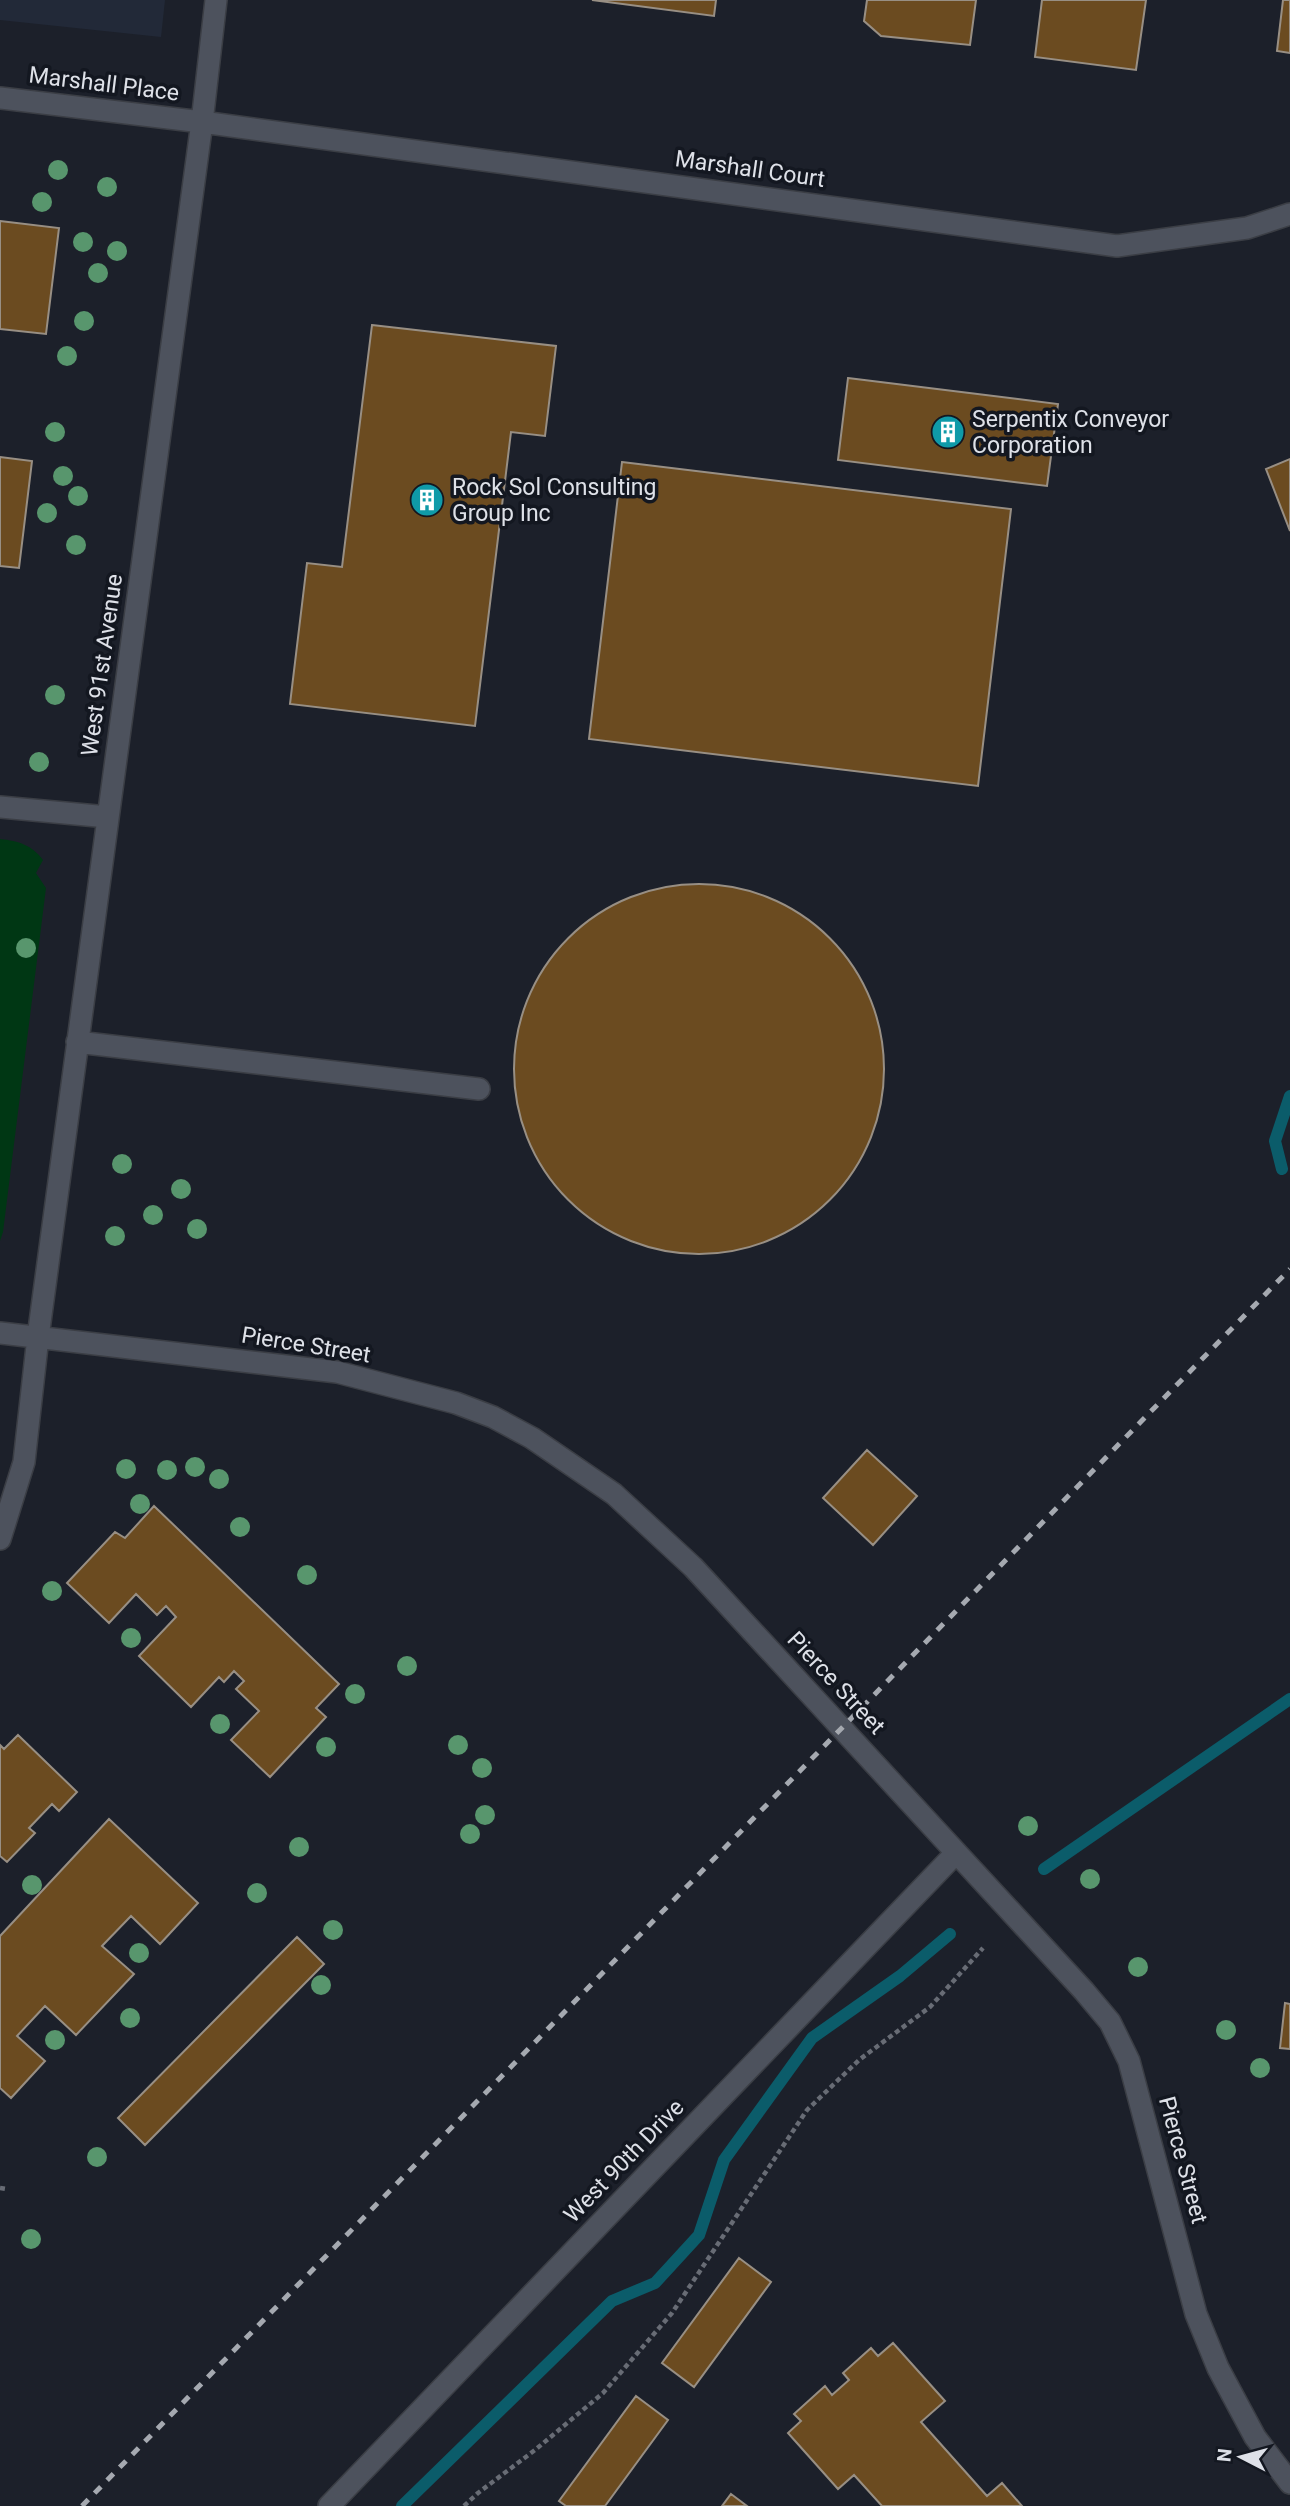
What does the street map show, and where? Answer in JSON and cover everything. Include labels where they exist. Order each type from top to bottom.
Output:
[{"type":"street","name":"West 91st Avenue","points":[[0,1539],[24,1462],[38,1337],[202,122],[216,0]]},
{"type":"street","name":"Marshall Place","points":[[0,98],[202,122]]},
{"type":"street","name":"Marshall Court","points":[[202,122],[1117,246],[1247,228],[1290,214]]},
{"type":"street","points":[[0,807],[108,817]]},
{"type":"street","points":[[77,1042],[479,1089]]},
{"type":"street","name":"Pierce Street","points":[[0,1333],[337,1372],[456,1403],[493,1417],[532,1438],[614,1494],[693,1567],[1110,2022],[1129,2061],[1196,2314],[1218,2368],[1255,2437],[1290,2483]]},
{"type":"street","name":"West 90th Drive","points":[[330,2506],[956,1853]]},
{"type":"path","points":[[464,2506],[603,2393],[672,2314],[807,2110],[859,2060],[930,2007],[983,1948]]},
{"type":"shaded area","points":[[0,0],[165,0],[161,37],[0,20]]},
{"type":"green space","points":[[0,839],[24,845],[39,855],[43,860],[36,873],[46,888],[0,1241]]},
{"type":"building","points":[[592,0],[716,0],[714,16]]},
{"type":"building","points":[[867,0],[976,0],[970,45],[881,36],[864,21]]},
{"type":"building","points":[[1042,0],[1146,0],[1136,70],[1035,57]]},
{"type":"building","points":[[1283,0],[1290,0],[1290,53],[1277,51]]},
{"type":"building","points":[[0,221],[59,228],[46,334],[0,329]]},
{"type":"building","name":"Rock Sol Consulting Group Inc","points":[[372,325],[556,346],[545,436],[511,432],[475,726],[290,704],[307,563],[342,567]]},
{"type":"building","name":"Serpentix Conveyor Corporation","points":[[848,378],[1058,404],[1047,486],[838,460]]},
{"type":"building","points":[[0,457],[32,461],[19,568],[0,566]]},
{"type":"building","points":[[1290,459],[1290,531],[1266,469]]},
{"type":"building","points":[[622,462],[1011,509],[978,786],[589,739]]},
{"type":"building","points":[[699,884],[735,887],[770,898],[802,915],[830,938],[853,966],[870,998],[881,1033],[884,1069],[881,1105],[870,1140],[853,1172],[830,1200],[802,1223],[770,1240],[735,1251],[699,1254],[663,1251],[628,1240],[596,1223],[568,1200],[545,1172],[528,1140],[517,1105],[514,1069],[517,1033],[528,998],[545,966],[568,938],[596,915],[628,898],[663,887]]},
{"type":"building","points":[[867,1450],[917,1496],[873,1545],[823,1498]]},
{"type":"building","points":[[154,1506],[339,1684],[316,1708],[326,1717],[270,1777],[231,1740],[259,1711],[236,1689],[244,1681],[234,1671],[224,1682],[219,1677],[191,1707],[139,1656],[176,1617],[166,1606],[157,1615],[136,1594],[109,1623],[67,1583],[115,1532],[125,1538]]},
{"type":"building","points":[[18,1735],[77,1792],[59,1811],[52,1804],[29,1828],[35,1833],[7,1862],[0,1856],[0,1745],[4,1749]]},
{"type":"building","points":[[109,1819],[198,1903],[160,1944],[131,1916],[102,1946],[134,1974],[76,2035],[45,2006],[17,2036],[45,2061],[11,2098],[0,2088],[0,1936]]},
{"type":"building","points":[[297,1937],[324,1964],[145,2145],[118,2118]]},
{"type":"building","points":[[1285,2003],[1290,2004],[1290,2049],[1280,2048]]},
{"type":"building","points":[[739,2258],[771,2282],[694,2387],[662,2363]]},
{"type":"building","points":[[893,2343],[945,2401],[921,2422],[987,2496],[1002,2483],[1022,2506],[882,2506],[854,2475],[838,2489],[788,2433],[801,2421],[794,2414],[825,2386],[832,2395],[849,2380],[843,2373],[871,2348],[878,2356]]},
{"type":"building","points":[[636,2396],[668,2420],[605,2506],[566,2506],[559,2501]]},
{"type":"building","points":[[731,2494],[747,2506],[722,2506]]},
{"type":"waterway","points":[[1282,1169],[1275,1141],[1290,1096]]},
{"type":"waterway","points":[[1044,1869],[1290,1699]]},
{"type":"waterway","points":[[402,2506],[612,2301],[655,2283],[699,2235],[724,2160],[812,2038],[900,1976],[950,1934]]},
{"type":"railway","points":[[82,2506],[1290,1269]]},
{"type":"place","name":"Serpentix Conveyor Corporation","points":[[948,432]]},
{"type":"place","name":"Rock Sol Consulting Group Inc","points":[[427,500]]}]
